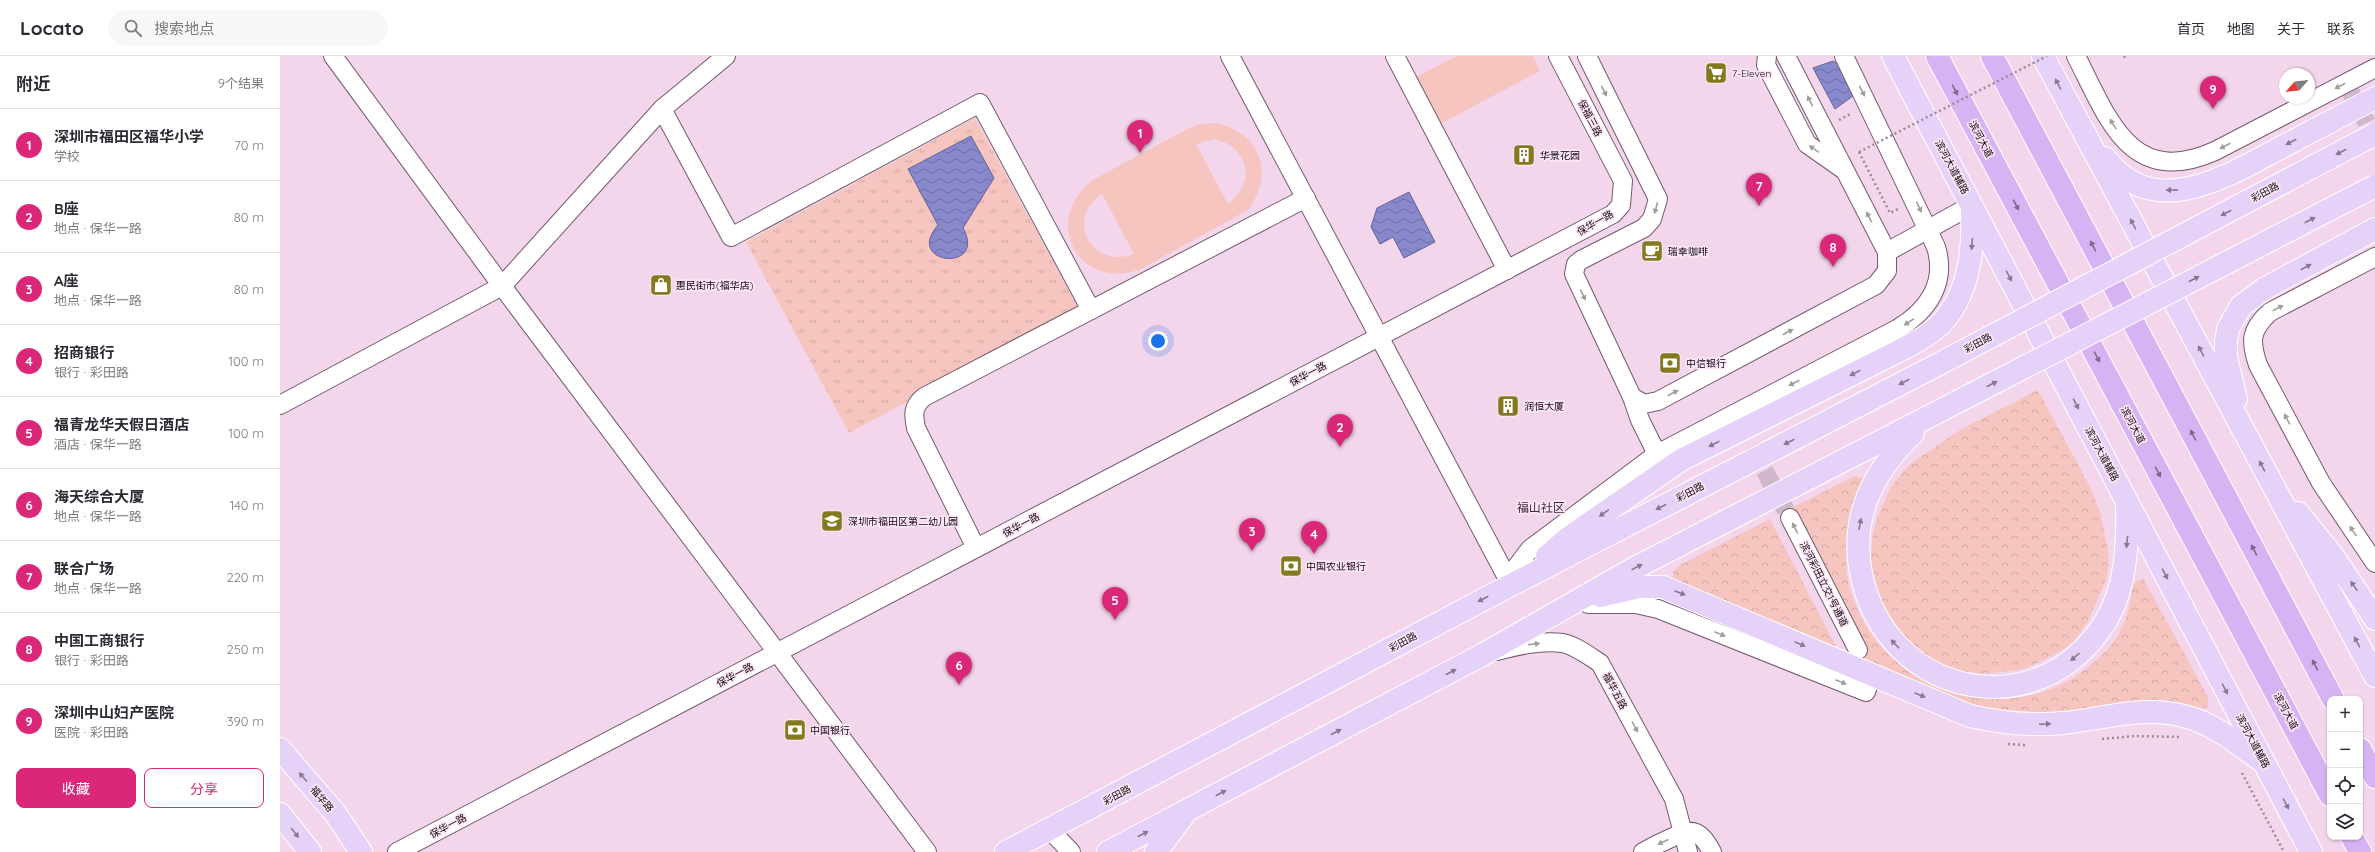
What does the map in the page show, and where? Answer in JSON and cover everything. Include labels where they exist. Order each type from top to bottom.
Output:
[{"type":"highway","name":"滨河大道","points":[[1937,56],[2327,789]]},
{"type":"highway","points":[[1992,56],[2331,696]]},
{"type":"highway","points":[[2363,755],[2375,777]]},
{"type":"highway","points":[[2354,840],[2360,852]]},
{"type":"main road","name":"滨河大道辅路","points":[[1893,56],[2311,852]]},
{"type":"main road","points":[[2043,56],[2375,676]]},
{"type":"main road","points":[[2073,112],[2109,164],[2124,177],[2153,189],[2171,191],[2206,185],[2228,176],[2375,98]]},
{"type":"main road","name":"彩田路","points":[[1006,852],[1511,585],[1939,364],[2375,134]]},
{"type":"main road","points":[[1108,852],[1482,655],[1638,567],[2375,186]]},
{"type":"main road","points":[[1511,585],[1568,538],[1681,460],[1899,351],[1922,338],[1940,325],[1954,307],[1965,281],[1971,258],[1972,205]]},
{"type":"main road","points":[[2244,431],[2226,357],[2228,329],[2234,316],[2241,306],[2264,289],[2375,229]]},
{"type":"main road","points":[[1928,418],[1892,454],[1876,477],[1858,526],[1858,558],[1864,591],[1872,611],[1894,644],[1916,664],[1943,678],[1964,684],[1995,687],[2022,684],[2044,677],[2068,663],[2088,645],[2105,623],[2117,597],[2124,573],[2128,536],[2127,503]]},
{"type":"main road","points":[[2276,491],[2307,523],[2333,556],[2375,618]]},
{"type":"main road","points":[[1574,603],[1639,587],[1663,588],[1970,716],[2010,723],[2036,724],[2063,723],[2136,712],[2183,716],[2208,725],[2264,762]]},
{"type":"main road","name":"福华路","points":[[280,749],[335,813],[361,852]]},
{"type":"main road","points":[[1156,852],[1186,812]]},
{"type":"main road","points":[[280,814],[310,852]]},
{"type":"street","points":[[333,56],[502,286],[776,653],[927,852]]},
{"type":"street","points":[[280,405],[502,286],[662,109],[726,56]]},
{"type":"street","points":[[1230,56],[1511,585]]},
{"type":"street","points":[[1395,56],[1507,270]]},
{"type":"street","name":"保福三路","points":[[1558,56],[1623,180]]},
{"type":"street","points":[[1587,56],[1658,199],[1652,219],[1644,228],[1581,260],[1574,269],[1576,280],[1632,397],[1640,420],[1657,454]]},
{"type":"street","points":[[1767,56],[1766,65],[1807,144],[1846,172]]},
{"type":"street","points":[[1640,420],[1643,409],[1651,403],[1876,285],[1887,271],[1887,252],[1786,56]]},
{"type":"street","points":[[1511,585],[1510,574],[1522,557],[1530,549],[1657,454],[1737,418],[1897,329],[1917,317],[1931,299],[1940,275],[1939,256],[1929,229],[1844,56]]},
{"type":"street","points":[[2076,56],[2108,117],[2122,138],[2144,156],[2156,161],[2167,162],[2189,161],[2215,151],[2375,68]]},
{"type":"street","points":[[662,109],[731,237],[980,103],[1091,310]]},
{"type":"street","name":"保华一路","points":[[397,852],[1613,214],[1621,205],[1623,180]]},
{"type":"street","points":[[976,548],[916,428],[913,414],[916,403],[924,396],[1306,198]]},
{"type":"street","points":[[1887,252],[1972,205]]},
{"type":"street","points":[[2375,257],[2270,312],[2259,322],[2253,335],[2253,349],[2258,365],[2321,483],[2375,563]]},
{"type":"street","points":[[1632,397],[1644,404],[1651,403]]},
{"type":"street","name":"滨河彩田立交1号通道","points":[[1790,518],[1858,650]]},
{"type":"street","points":[[1574,603],[1636,604],[1658,609],[1867,689]]},
{"type":"street","name":"福华五路","points":[[1482,655],[1520,646],[1563,643],[1600,663],[1674,799],[1688,852]]},
{"type":"street","points":[[1050,830],[1055,852]]},
{"type":"street","points":[[1050,830],[1071,852]]},
{"type":"street","points":[[1643,852],[1683,831],[1692,831],[1701,836],[1712,852]]},
{"type":"path","points":[[1901,207],[1890,213],[1859,152],[2047,56]]},
{"type":"path","points":[[1836,121],[1869,105]]},
{"type":"path","points":[[2099,740],[2136,736],[2184,738]]},
{"type":"path","points":[[2006,744],[2028,745]]},
{"type":"path","points":[[2241,771],[2284,852]]},
{"type":"green space","points":[[1457,56],[1533,56],[1540,71],[1440,124],[1416,77]]},
{"type":"green space","points":[[975,118],[1079,309],[849,433],[746,242]]},
{"type":"green space","points":[[1216,123],[1231,128],[1244,136],[1253,145],[1259,156],[1262,169],[1261,182],[1256,196],[1248,210],[1141,269],[1119,274],[1100,271],[1085,262],[1074,248],[1069,232],[1069,214],[1077,196],[1093,180],[1189,128],[1201,124]],"holes":[[[1214,139],[1226,143],[1235,149],[1245,166],[1246,176],[1243,186],[1228,204],[1196,144]],[[1102,194],[1134,254],[1119,257],[1106,255],[1095,249],[1088,239],[1084,228],[1085,216],[1091,204]]]},
{"type":"green space","points":[[2038,390],[2090,487],[2100,512],[2109,555],[2107,578],[2087,623],[2074,641],[2060,652],[2024,669],[1982,674],[1958,671],[1922,657],[1884,617],[1870,567],[1873,533],[1878,516],[1891,487],[1909,465],[1960,430]]},
{"type":"green space","points":[[1855,476],[1864,479],[1851,525],[1847,549],[1847,573],[1852,595],[1857,609],[1868,629],[1888,654],[1912,673],[1940,687],[1969,696],[2000,699],[2031,695],[2060,685],[2087,668],[2106,651],[2114,641],[2125,621],[2131,598],[2132,584],[2143,578],[2208,697],[2208,707],[2204,708],[2155,700],[2126,703],[2067,714],[2038,716],[2014,714],[1967,705],[1853,663],[1779,514]]},
{"type":"green space","points":[[1770,519],[1842,658],[1673,582],[1673,572],[1680,565]]},
{"type":"water","points":[[1833,61],[1845,71],[1853,91],[1853,96],[1835,109],[1813,68]]},
{"type":"water","points":[[971,136],[994,178],[963,228],[968,242],[965,252],[957,257],[947,258],[937,255],[931,249],[930,238],[938,225],[908,169]]},
{"type":"water","points":[[1409,192],[1435,242],[1404,258],[1393,237],[1380,244],[1371,227],[1377,208]]},
{"type":"tunnel","points":[[2346,83],[2375,139]]},
{"type":"tunnel","points":[[1739,423],[1790,518]]},
{"type":"place","name":"7-Eleven","points":[[1716,73]]},
{"type":"place","name":"深圳中山妇产医院","points":[[2213,109]]},
{"type":"place","name":"深圳市福田区福华小学","points":[[1140,153]]},
{"type":"place","name":"华景花园","points":[[1524,155]]},
{"type":"place","name":"联合广场","points":[[1759,206]]},
{"type":"place","name":"瑞幸咖啡","points":[[1652,251]]},
{"type":"place","name":"中国工商银行","points":[[1833,267]]},
{"type":"place","name":"惠民街市(福华店)","points":[[661,285]]},
{"type":"place","name":"中信银行","points":[[1670,363]]},
{"type":"place","name":"润恒大厦","points":[[1508,406]]},
{"type":"place","name":"B座","points":[[1340,447]]},
{"type":"place","name":"深圳市福田区第二幼儿园","points":[[832,521]]},
{"type":"place","name":"A座","points":[[1252,551]]},
{"type":"place","name":"招商银行","points":[[1314,554]]},
{"type":"place","name":"中国农业银行","points":[[1291,566]]},
{"type":"place","name":"福青龙华天假日酒店","points":[[1115,620]]},
{"type":"place","name":"海天综合大厦","points":[[959,685]]},
{"type":"place","name":"中国银行","points":[[795,730]]},
{"type":"district","name":"福山社区","points":[[1541,507]]}]
